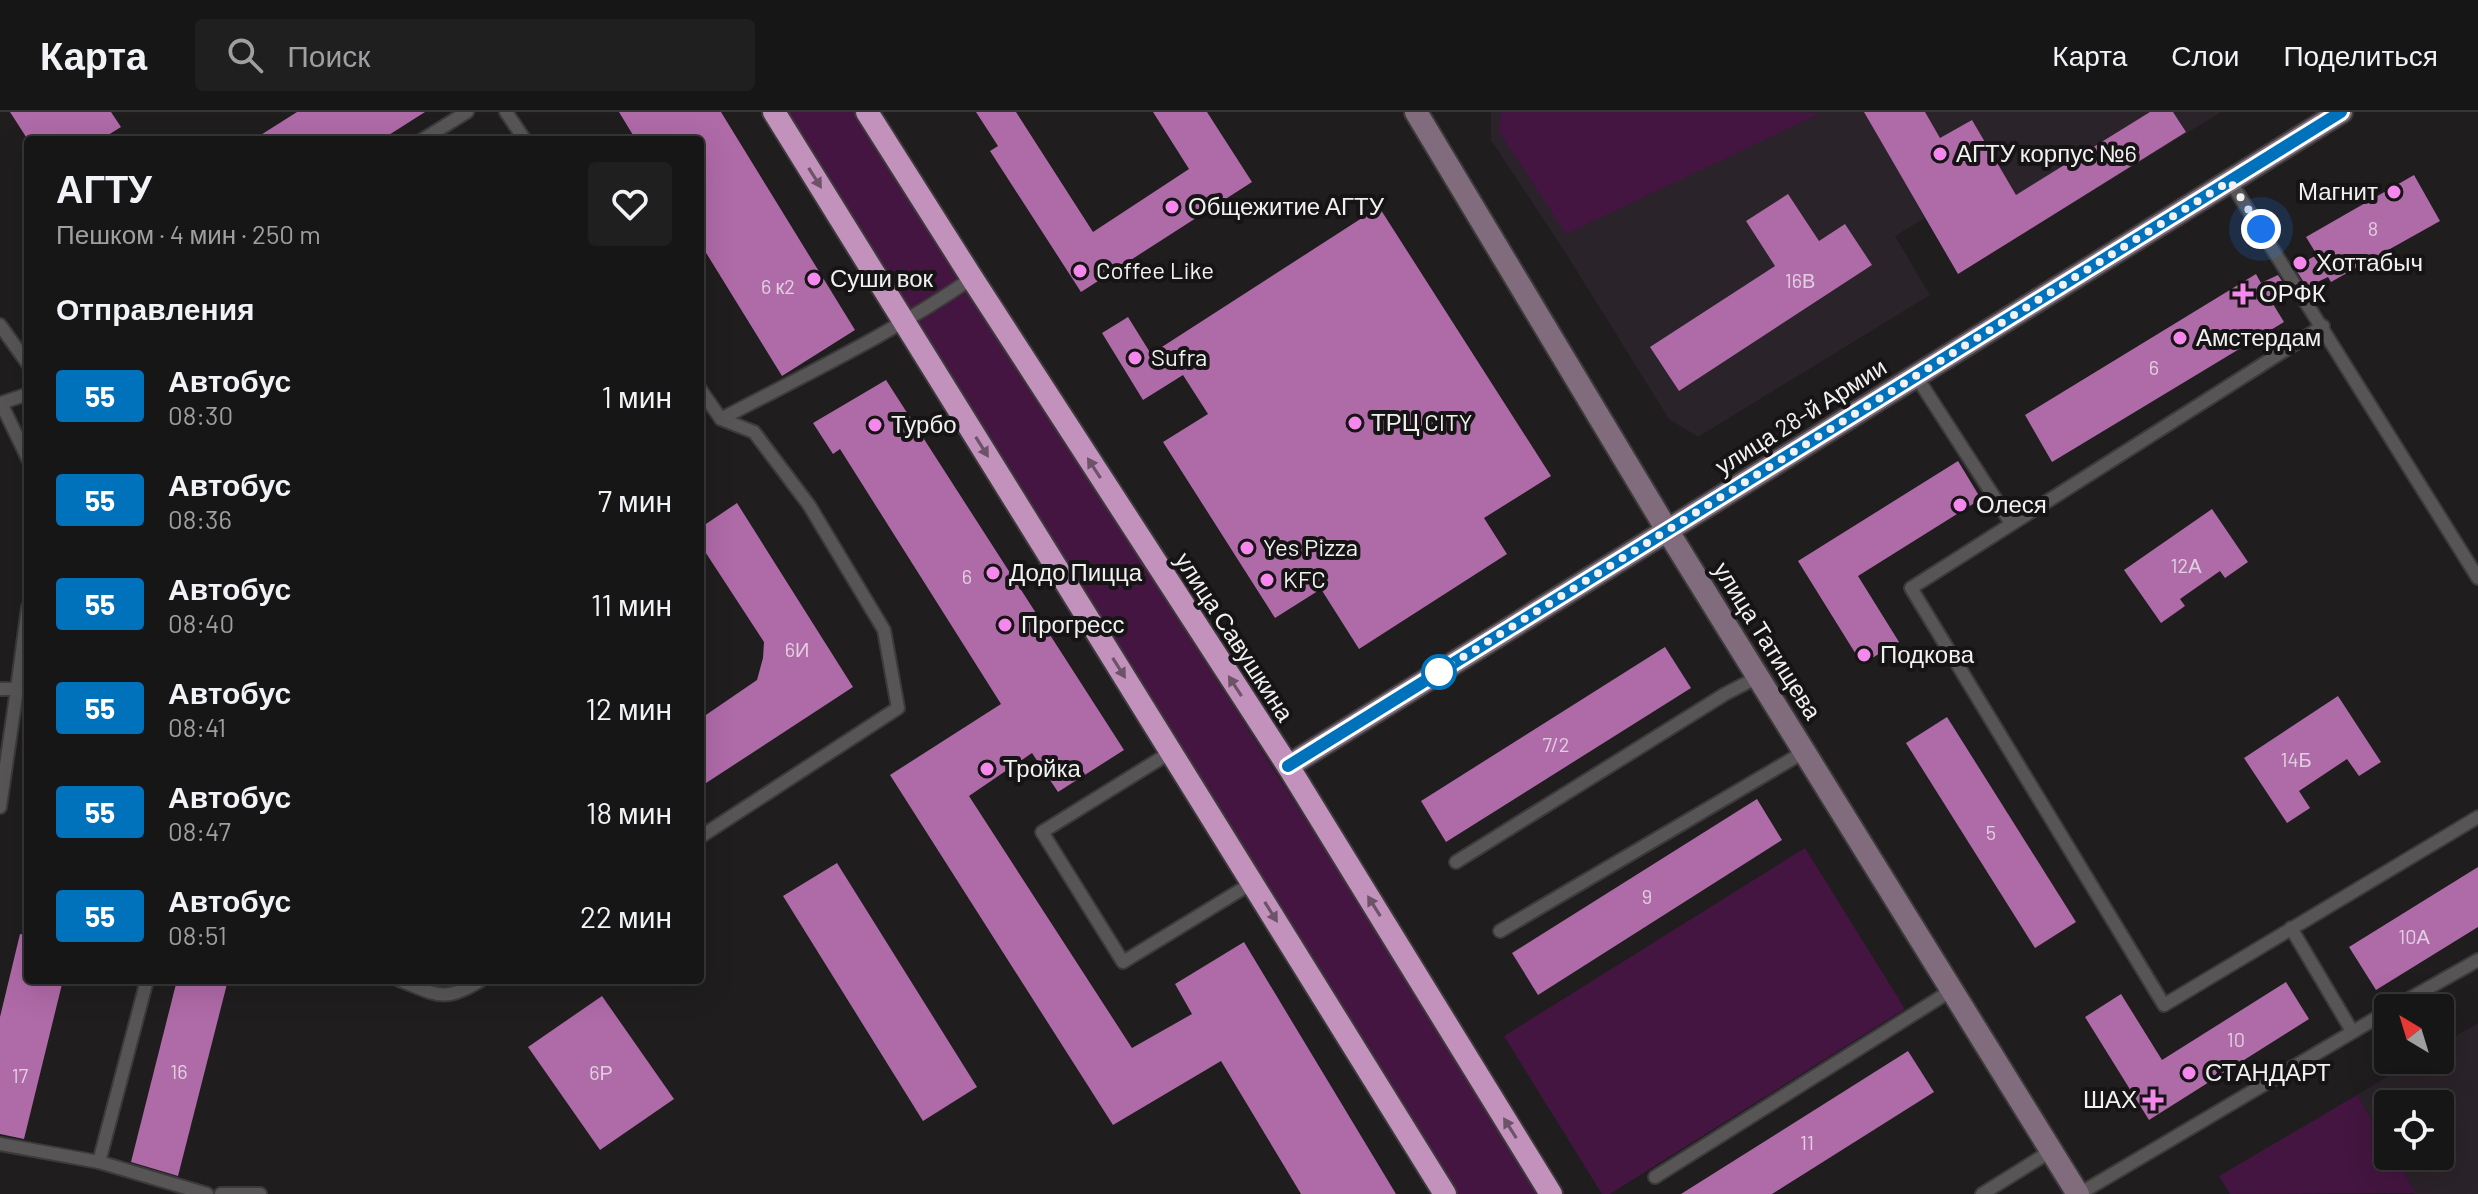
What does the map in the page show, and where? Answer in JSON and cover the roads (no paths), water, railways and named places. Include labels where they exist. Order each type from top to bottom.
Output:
[{"type":"highway","points":[[774,112],[1445,1194]]},
{"type":"highway","name":"улица Савушкина","points":[[867,112],[1288,766],[1551,1194]]},
{"type":"main road","name":"улица Татищева","points":[[1416,112],[1667,530],[2078,1194]]},
{"type":"main road","name":"улица 28-й Армии","points":[[1288,766],[2341,112]]},
{"type":"lane","points":[[428,136],[467,112]]},
{"type":"lane","points":[[506,112],[522,136]]},
{"type":"lane","points":[[2230,181],[2478,578]]},
{"type":"lane","points":[[721,419],[904,321],[972,278]]},
{"type":"lane","points":[[0,325],[24,358]]},
{"type":"lane","points":[[2323,326],[1911,588],[2164,1005],[2478,817]]},
{"type":"lane","points":[[1916,376],[2011,523]]},
{"type":"lane","points":[[24,395],[1,403],[24,451]]},
{"type":"lane","points":[[704,395],[721,419],[754,432],[809,505],[884,630],[898,708],[704,834]]},
{"type":"lane","points":[[0,807],[24,637]]},
{"type":"lane","points":[[1456,862],[1725,694],[1758,677]]},
{"type":"lane","points":[[0,689],[17,689]]},
{"type":"lane","points":[[1171,752],[1042,832],[1123,962],[1252,883]]},
{"type":"lane","points":[[1500,931],[1804,752]]},
{"type":"lane","points":[[2291,928],[2352,1031]]},
{"type":"lane","points":[[2418,994],[2478,960]]},
{"type":"lane","points":[[99,1162],[146,984]]},
{"type":"lane","points":[[408,984],[439,997],[475,984]]},
{"type":"lane","points":[[1655,1177],[1952,990]]},
{"type":"lane","points":[[2078,1194],[2374,1019]]},
{"type":"lane","points":[[0,1144],[99,1162],[207,1194]]},
{"type":"lane","points":[[1982,1194],[2051,1151]]},
{"type":"lane","points":[[221,1194],[260,1194]]},
{"type":"place","name":"АГТУ корпус №6","points":[[1940,154]]},
{"type":"place","name":"Магнит","points":[[2394,192]]},
{"type":"place","name":"Общежитие АГТУ","points":[[1172,207]]},
{"type":"place","name":"Хоттабыч","points":[[2300,263]]},
{"type":"place","name":"Coffee Like","points":[[1080,271]]},
{"type":"place","name":"Суши вок","points":[[814,279]]},
{"type":"place","name":"ОРФК","points":[[2243,294]]},
{"type":"place","name":"Амстердам","points":[[2180,338]]},
{"type":"place","name":"Sufra","points":[[1135,358]]},
{"type":"place","name":"ТРЦ CITY","points":[[1355,423]]},
{"type":"place","name":"Турбо","points":[[875,425]]},
{"type":"place","name":"Олеся","points":[[1960,505]]},
{"type":"place","name":"Yes Pizza","points":[[1247,548]]},
{"type":"place","name":"Додо Пицца","points":[[993,573]]},
{"type":"place","name":"KFC","points":[[1267,580]]},
{"type":"place","name":"Прогресс","points":[[1005,625]]},
{"type":"place","name":"Подкова","points":[[1864,655]]},
{"type":"place","name":"Тройка","points":[[987,769]]},
{"type":"place","name":"СТАНДАРТ","points":[[2189,1073]]},
{"type":"place","name":"ШАХ","points":[[2153,1100]]}]
